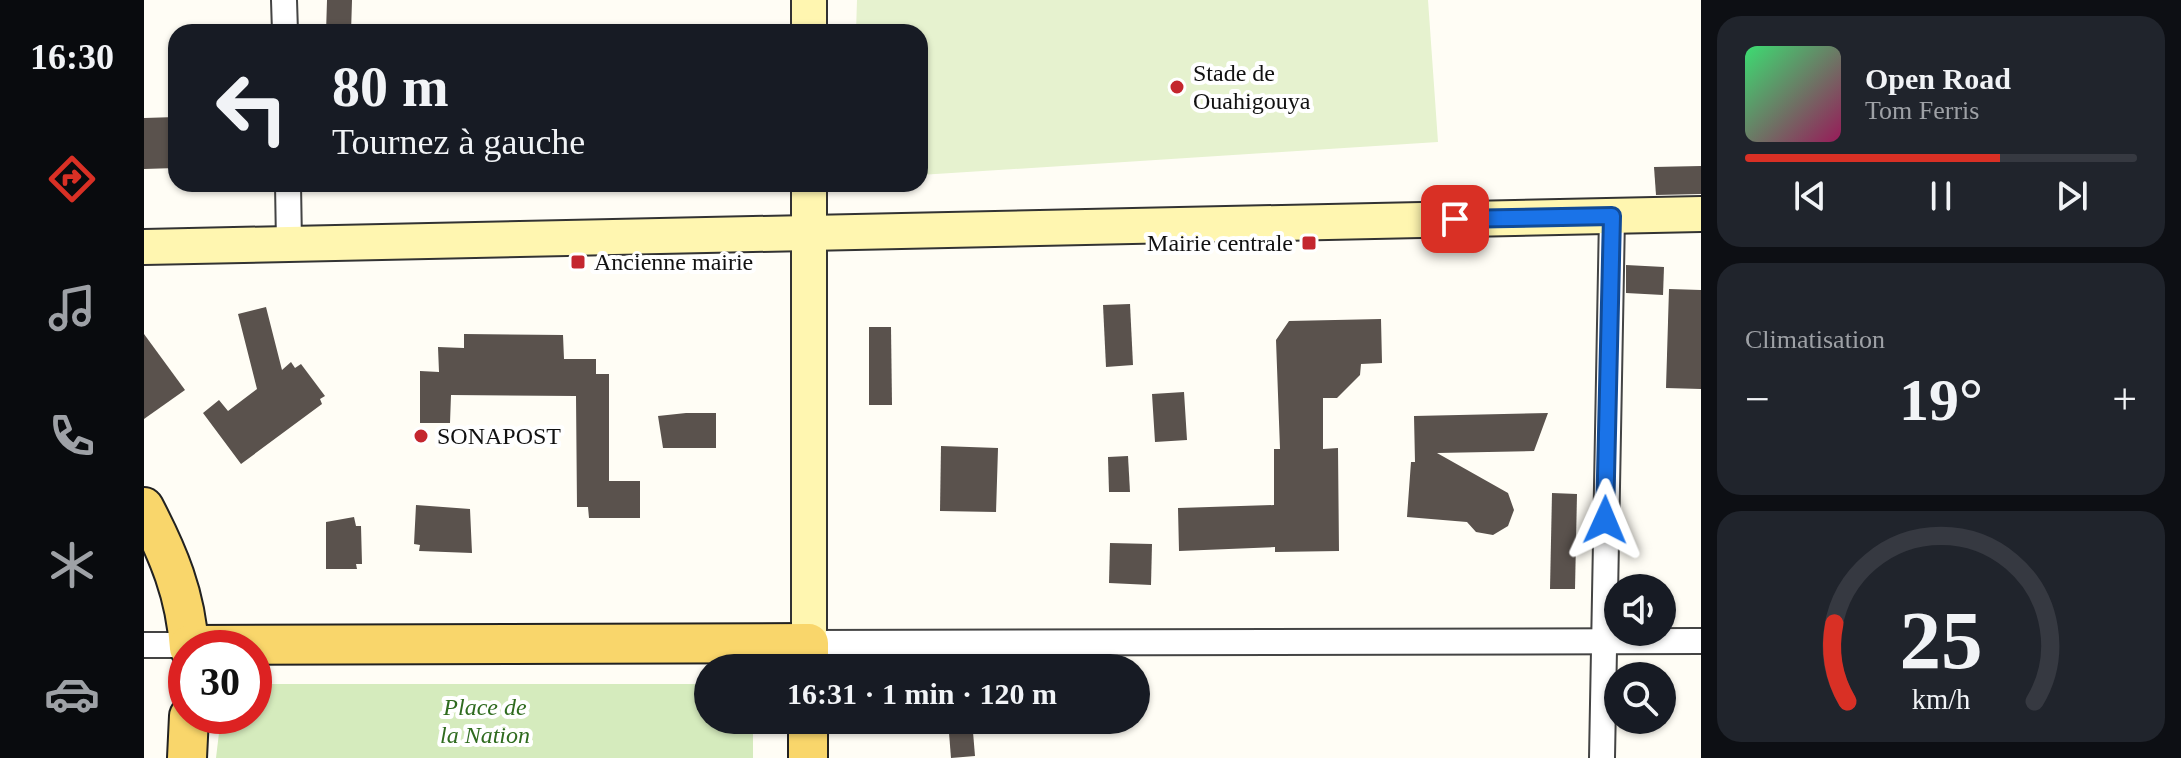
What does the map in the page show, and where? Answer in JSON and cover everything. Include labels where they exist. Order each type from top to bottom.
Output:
[{"type":"main road","points":[[809,0],[809,24]]},
{"type":"main road","points":[[809,192],[809,654]]},
{"type":"main road","points":[[144,247],[1701,214]]},
{"type":"main road","points":[[144,507],[168,553],[184,598],[187,630]]},
{"type":"main road","points":[[272,648],[694,654]]},
{"type":"main road","points":[[187,758],[188,734]]},
{"type":"main road","points":[[808,734],[808,758]]},
{"type":"street","points":[[284,0],[285,24]]},
{"type":"street","points":[[288,192],[289,243]]},
{"type":"street","points":[[1602,758],[1612,216]]},
{"type":"street","points":[[915,654],[1701,641]]},
{"type":"street","points":[[144,645],[168,646]]},
{"type":"green space","name":"Stade de Ouahigouya","points":[[857,0],[1428,0],[1438,142],[928,174],[928,24],[856,24]]},
{"type":"green space","name":"Place de la Nation","points":[[272,684],[694,684],[694,734],[753,734],[753,758],[216,758],[219,734],[272,734]]},
{"type":"building","points":[[327,0],[352,0],[351,24],[326,24]]},
{"type":"building","points":[[168,117],[168,168],[144,169],[144,118]]},
{"type":"building","points":[[1701,166],[1701,194],[1656,195],[1654,167]]},
{"type":"building","points":[[1626,265],[1664,267],[1663,295],[1626,293]]},
{"type":"building","points":[[1669,289],[1701,290],[1701,389],[1666,388]]},
{"type":"building","points":[[1130,304],[1133,365],[1106,367],[1103,305]]},
{"type":"building","points":[[266,307],[282,370],[291,362],[295,368],[301,364],[325,396],[320,399],[322,404],[241,464],[203,413],[219,400],[228,411],[257,389],[238,314]]},
{"type":"building","points":[[1381,319],[1382,363],[1361,364],[1360,375],[1337,398],[1323,398],[1323,449],[1338,448],[1339,551],[1275,552],[1275,547],[1179,551],[1178,508],[1274,505],[1274,449],[1280,449],[1276,340],[1289,321]]},
{"type":"building","points":[[869,327],[891,327],[892,405],[869,405]]},
{"type":"building","points":[[144,334],[185,390],[144,419]]},
{"type":"building","points":[[464,334],[563,335],[564,359],[596,359],[596,374],[609,374],[609,481],[640,481],[640,518],[589,518],[588,507],[577,507],[576,396],[451,395],[450,423],[420,423],[420,371],[439,372],[438,347],[464,348]]},
{"type":"building","points":[[1184,392],[1187,440],[1155,442],[1152,394]]},
{"type":"building","points":[[716,413],[716,448],[663,448],[658,416]]},
{"type":"building","points":[[1548,413],[1534,451],[1437,453],[1508,493],[1514,510],[1508,526],[1493,535],[1476,532],[1467,522],[1407,517],[1411,462],[1415,462],[1414,416]]},
{"type":"building","points":[[941,446],[998,448],[996,512],[940,511]]},
{"type":"building","points":[[1128,456],[1130,492],[1109,492],[1108,457]]},
{"type":"building","points":[[1552,493],[1577,494],[1575,589],[1550,589]]},
{"type":"building","points":[[416,505],[470,509],[472,553],[419,551],[420,545],[414,544]]},
{"type":"building","points":[[354,517],[356,526],[361,526],[362,564],[356,564],[357,569],[326,569],[326,522]]},
{"type":"building","points":[[1110,543],[1152,544],[1151,585],[1109,583]]},
{"type":"building","points":[[949,734],[973,734],[975,756],[951,758]]},
{"type":"place","name":"Stade de Ouahigouya","points":[[1177,87]]},
{"type":"place","name":"Mairie centrale","points":[[1309,243]]},
{"type":"place","name":"Ancienne mairie","points":[[578,262]]},
{"type":"place","name":"SONAPOST","points":[[421,436]]},
{"type":"route","points":[[1455,219],[1612,216],[1605,520]]}]
